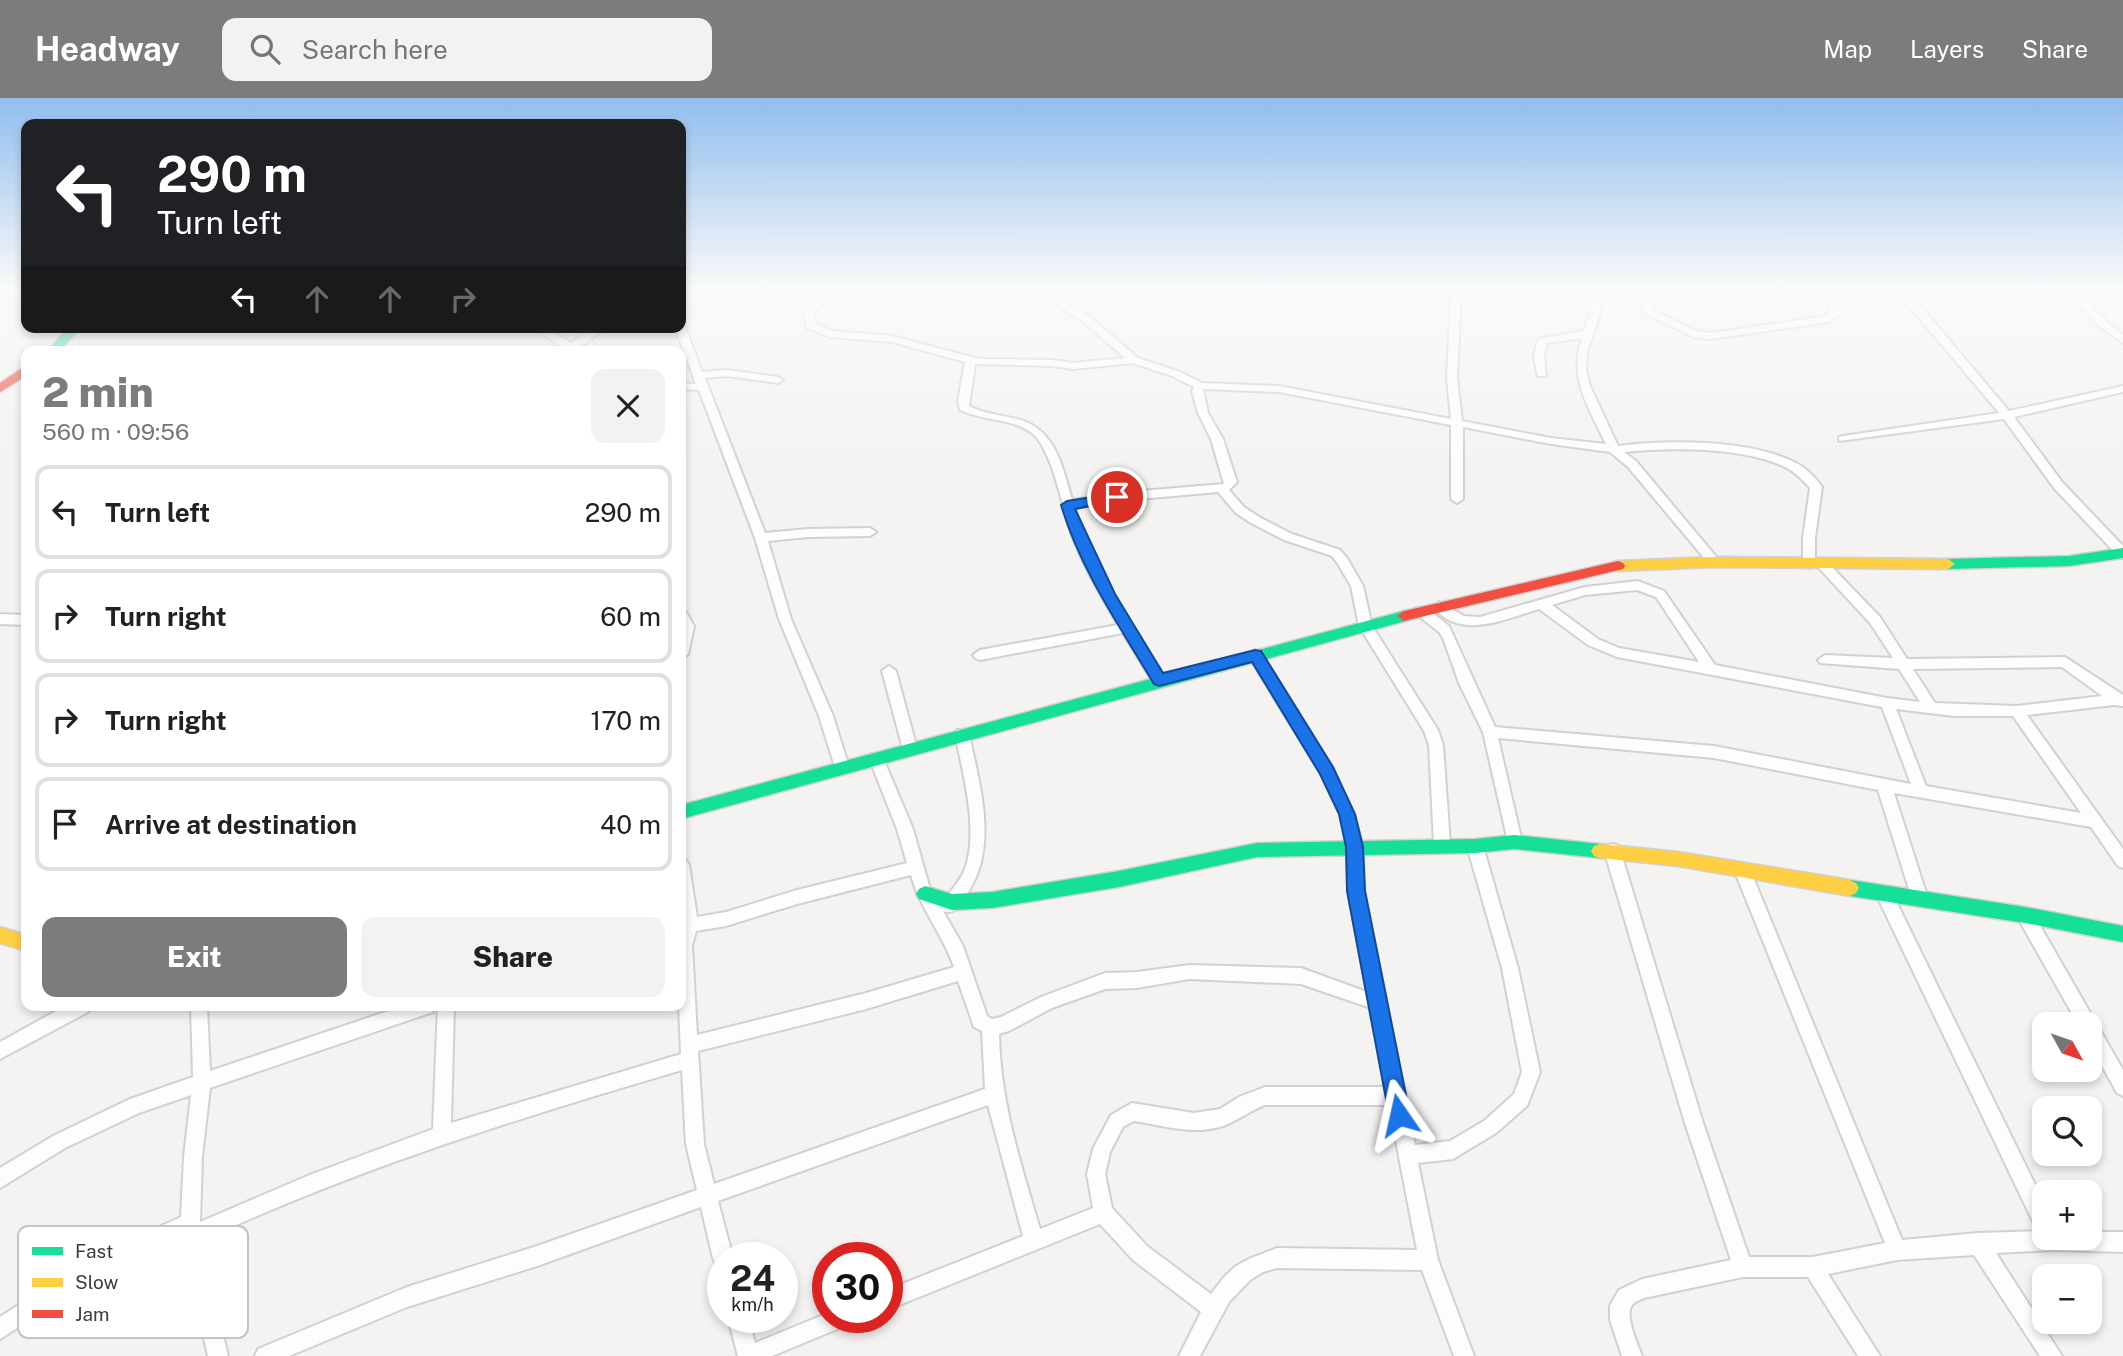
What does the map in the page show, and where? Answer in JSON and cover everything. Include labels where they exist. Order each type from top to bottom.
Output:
[{"type":"main road","points":[[0,388],[21,374]]},
{"type":"main road","points":[[686,811],[1159,680],[1421,611],[1600,568],[1641,563],[1899,565],[2069,561],[2123,553]]},
{"type":"main road","points":[[925,894],[952,902],[992,900],[1119,879],[1257,850],[1442,844],[1475,846],[1514,842],[1612,850],[1678,859],[1743,872],[2025,915],[2123,933]]},
{"type":"main road","points":[[0,936],[21,942]]},
{"type":"street","points":[[688,348],[761,538],[785,619],[826,716],[842,767]]},
{"type":"street","points":[[925,348],[971,360],[1073,366],[1134,360]]},
{"type":"street","points":[[1119,348],[1134,360],[1168,371],[1200,386],[1279,389],[1551,441],[1614,450],[1635,446],[1712,450],[1771,458],[1791,465],[1816,487],[1809,538],[1816,564],[1875,620],[1931,708]]},
{"type":"street","points":[[1453,348],[1451,378],[1457,423],[1457,499]]},
{"type":"street","points":[[1541,348],[1542,373]]},
{"type":"street","points":[[1583,348],[1585,386],[1614,450],[1632,464],[1714,562]]},
{"type":"street","points":[[1950,348],[2007,416],[2058,485],[2123,553]]},
{"type":"street","points":[[971,360],[964,408],[977,415],[1035,430],[1047,448],[1073,523],[1108,595],[1159,680]]},
{"type":"street","points":[[686,385],[727,373],[778,380]]},
{"type":"street","points":[[1067,505],[1117,497],[1228,487],[1231,482],[1217,439],[1198,399],[1197,391],[1200,386]]},
{"type":"street","points":[[1843,439],[2007,416],[2123,389]]},
{"type":"street","points":[[1221,488],[1240,510],[1255,520],[1288,537],[1336,553],[1343,561],[1357,586],[1366,626],[1432,730],[1436,745],[1442,844]]},
{"type":"street","points":[[761,538],[808,533],[870,532]]},
{"type":"street","points":[[1438,607],[1469,623],[1585,591],[1628,584],[1652,589],[1660,594],[1710,669]]},
{"type":"street","points":[[1541,604],[1593,642],[1617,652],[1887,704],[1954,711],[2017,711],[2121,703]]},
{"type":"street","points":[[1421,611],[1444,629],[1449,637],[1466,683],[1490,733],[1514,842]]},
{"type":"street","points":[[0,619],[21,620]]},
{"type":"street","points":[[981,655],[1128,628]]},
{"type":"street","points":[[1255,655],[1327,771],[1347,814],[1355,847],[1356,891],[1428,1260],[1464,1356]]},
{"type":"street","points":[[1825,660],[1905,664],[2066,662],[2121,703]]},
{"type":"street","points":[[889,671],[910,749]]},
{"type":"street","points":[[1887,704],[1921,792]]},
{"type":"street","points":[[2017,711],[2122,859]]},
{"type":"street","points":[[1490,733],[1714,752],[2095,822]]},
{"type":"street","points":[[940,918],[975,864],[975,813],[962,734]]},
{"type":"street","points":[[876,758],[905,829],[925,894],[955,946],[980,1021],[990,1027],[1003,1025],[1046,1002],[1105,981],[1137,980],[1189,972],[1301,976],[1377,1003]]},
{"type":"street","points":[[1884,785],[1920,899]]},
{"type":"street","points":[[1407,1155],[1453,1150],[1490,1127],[1521,1100],[1531,1072],[1510,968],[1475,846]]},
{"type":"street","points":[[1612,850],[1694,1123],[1743,1267]]},
{"type":"street","points":[[686,927],[726,919],[797,897],[916,867]]},
{"type":"street","points":[[1743,872],[1897,1250]]},
{"type":"street","points":[[1884,894],[2032,1199]]},
{"type":"street","points":[[2025,915],[2080,1012]]},
{"type":"street","points":[[199,1226],[348,1168],[689,1052],[963,972]]},
{"type":"street","points":[[686,988],[695,1144],[719,1242]]},
{"type":"street","points":[[0,1051],[73,1011]]},
{"type":"street","points":[[190,1226],[193,1157],[202,1080],[199,1011]]},
{"type":"street","points":[[0,1179],[59,1142],[136,1105],[202,1080],[412,1011]]},
{"type":"street","points":[[442,1135],[446,1011]]},
{"type":"street","points":[[990,1027],[989,1055],[995,1094],[1034,1241]]},
{"type":"street","points":[[2102,1049],[2123,1087]]},
{"type":"street","points":[[265,1356],[407,1297],[708,1197],[995,1094]]},
{"type":"street","points":[[1214,1309],[1140,1253],[1103,1213],[1096,1174],[1102,1149],[1117,1121],[1132,1112],[1194,1122],[1223,1117],[1245,1103],[1265,1096],[1396,1096]]},
{"type":"street","points":[[903,1294],[1103,1213]]},
{"type":"street","points":[[1632,1356],[1620,1320],[1620,1306],[1626,1297],[1642,1289],[1743,1267],[1813,1266],[1897,1250],[2032,1236]]},
{"type":"street","points":[[2102,1240],[2123,1242]]},
{"type":"street","points":[[1978,1243],[2052,1356]]},
{"type":"street","points":[[1189,1356],[1226,1285],[1255,1264],[1277,1258],[1428,1260]]},
{"type":"street","points":[[1813,1266],[1870,1356]]},
{"type":"street","points":[[0,1329],[18,1317]]},
{"type":"street","points":[[742,1333],[748,1356],[812,1330]]},
{"type":"street","points":[[214,1338],[218,1356]]},
{"type":"traffic: fast","points":[[1948,564],[2069,561],[2123,553]]},
{"type":"traffic: fast","points":[[686,811],[1404,616]]},
{"type":"traffic: fast","points":[[925,894],[952,902],[992,900],[1119,879],[1257,850],[1475,846],[1514,842],[1600,851]]},
{"type":"traffic: fast","points":[[1850,888],[2025,915],[2123,934]]},
{"type":"traffic: slow","points":[[1618,566],[1714,562],[1948,564]]},
{"type":"traffic: slow","points":[[1600,851],[1678,859],[1850,888]]},
{"type":"traffic: slow","points":[[0,935],[21,941]]},
{"type":"traffic: jam","points":[[0,388],[21,374]]},
{"type":"traffic: jam","points":[[1404,616],[1618,566]]},
{"type":"route","points":[[1117,497],[1067,505],[1108,595],[1159,680],[1255,655],[1327,771],[1347,814],[1355,847],[1356,891],[1399,1115]]}]
